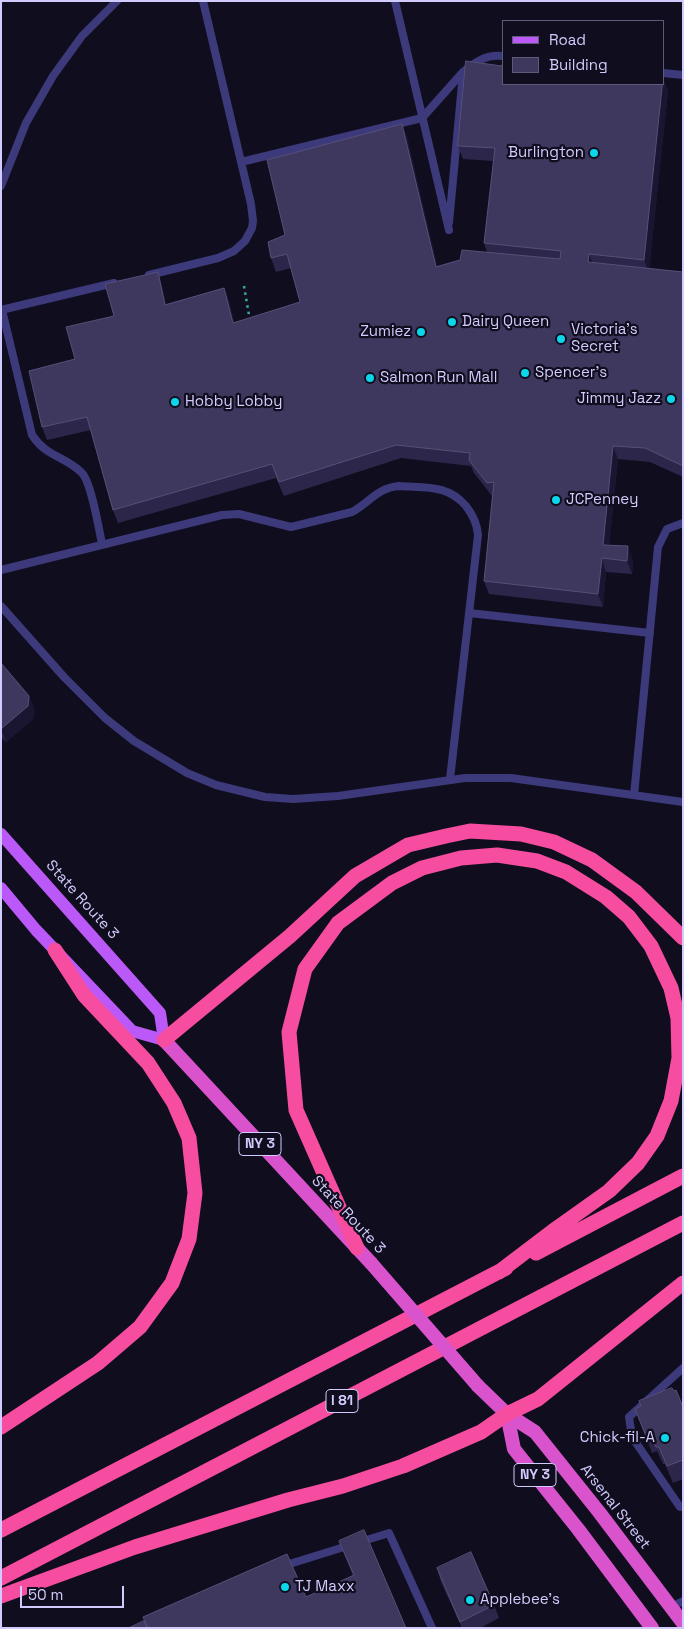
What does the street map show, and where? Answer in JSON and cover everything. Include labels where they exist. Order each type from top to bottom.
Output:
[{"type":"highway","points":[[164,1040],[290,936],[356,876],[408,845],[446,836],[470,832],[522,834],[554,842],[592,860],[636,892],[683,938]]},
{"type":"highway","points":[[357,1248],[296,1110],[289,1032],[305,969],[338,924],[392,883],[422,868],[461,858],[497,855],[537,861],[566,872],[606,897],[629,917],[651,946],[671,988],[678,1018],[679,1058],[671,1101],[657,1136],[638,1163],[609,1191],[499,1272]]},
{"type":"highway","points":[[1,1427],[98,1362],[140,1327],[172,1283],[189,1239],[195,1193],[189,1138],[174,1103],[148,1063],[84,995],[55,950]]},
{"type":"highway","name":"State Route 3","points":[[164,1040],[371,1263],[478,1386],[507,1414]]},
{"type":"highway","points":[[1,1530],[683,1176]]},
{"type":"highway","name":"I 81","points":[[1,1578],[683,1223]]},
{"type":"highway","points":[[1,1596],[135,1547],[288,1500],[343,1486],[403,1466],[481,1432],[507,1414],[543,1395],[683,1282]]},
{"type":"highway","name":"Arsenal Street","points":[[507,1414],[536,1432],[599,1512],[677,1604],[683,1623]]},
{"type":"highway","name":"NY 3","points":[[507,1414],[514,1449],[578,1529],[652,1628]]},
{"type":"main road","name":"State Route 3","points":[[1,834],[160,1014],[164,1040]]},
{"type":"main road","points":[[1,888],[36,930],[132,1031],[164,1040]]},
{"type":"lane","points":[[1,186],[26,123],[53,76],[82,36],[117,1]]},
{"type":"lane","points":[[138,277],[218,258],[233,252],[249,234],[253,221],[251,204],[203,1]]},
{"type":"lane","points":[[395,1],[449,230],[463,72]]},
{"type":"lane","points":[[241,162],[422,118],[463,72],[486,57],[502,56]]},
{"type":"lane","points":[[664,73],[683,75]]},
{"type":"lane","points":[[102,544],[85,476],[75,467],[40,446],[32,435],[2,310],[119,282]]},
{"type":"lane","points":[[1,570],[231,514],[291,527],[352,512],[378,492],[391,487],[442,490],[454,494],[473,516],[477,528],[477,539],[450,779]]},
{"type":"lane","points":[[634,795],[658,547],[666,530],[683,523]]},
{"type":"lane","points":[[1,606],[64,677],[105,718],[134,741],[187,773],[216,785],[265,797],[293,799],[338,796],[450,779],[511,778],[683,802]]},
{"type":"lane","points":[[469,614],[650,633]]},
{"type":"lane","points":[[682,1509],[632,1436],[629,1417],[683,1368]]},
{"type":"lane","points":[[277,1568],[389,1533],[432,1628]]},
{"type":"path","points":[[244,286],[250,323]]},
{"type":"building","name":"Salmon Run Mall","points":[[466,61],[502,66],[502,85],[662,85],[644,260],[589,254],[588,262],[683,272],[683,466],[645,448],[613,446],[603,545],[628,546],[627,561],[602,558],[598,594],[484,581],[494,482],[487,483],[469,460],[470,453],[396,445],[279,482],[272,464],[113,510],[87,417],[42,427],[29,371],[75,359],[66,327],[114,316],[105,284],[158,272],[165,305],[224,288],[233,323],[300,302],[287,254],[271,258],[268,242],[285,235],[267,160],[402,124],[436,267],[460,260],[462,250],[560,259],[561,251],[484,243],[495,148],[458,146]]},
{"type":"building","points":[[1,663],[29,696],[28,706],[1,729]]},
{"type":"building","name":"Chick-fil-A","points":[[672,1388],[674,1391],[676,1390],[683,1407],[683,1460],[667,1466],[659,1447],[656,1447],[650,1434],[646,1436],[635,1409],[641,1406],[639,1401]]},
{"type":"building","points":[[364,1530],[406,1628],[148,1628],[143,1617],[287,1554],[306,1597],[354,1575],[339,1541]]},
{"type":"building","name":"Applebee's","points":[[471,1552],[494,1605],[460,1622],[437,1568]]},
{"type":"building","points":[[144,1621],[147,1628],[129,1628]]},
{"type":"place","name":"Burlington","points":[[594,153]]},
{"type":"place","name":"Dairy Queen","points":[[452,322]]},
{"type":"place","name":"Zumiez","points":[[421,332]]},
{"type":"place","name":"Victoria's Secret","points":[[561,339]]},
{"type":"place","name":"Spencer's","points":[[525,373]]},
{"type":"place","name":"Salmon Run Mall","points":[[370,378]]},
{"type":"place","name":"Jimmy Jazz","points":[[671,399]]},
{"type":"place","name":"Hobby Lobby","points":[[175,402]]},
{"type":"place","name":"JCPenney","points":[[556,500]]},
{"type":"place","name":"Chick-fil-A","points":[[665,1438]]},
{"type":"place","name":"TJ Maxx","points":[[285,1587]]},
{"type":"place","name":"Applebee's","points":[[470,1600]]}]
